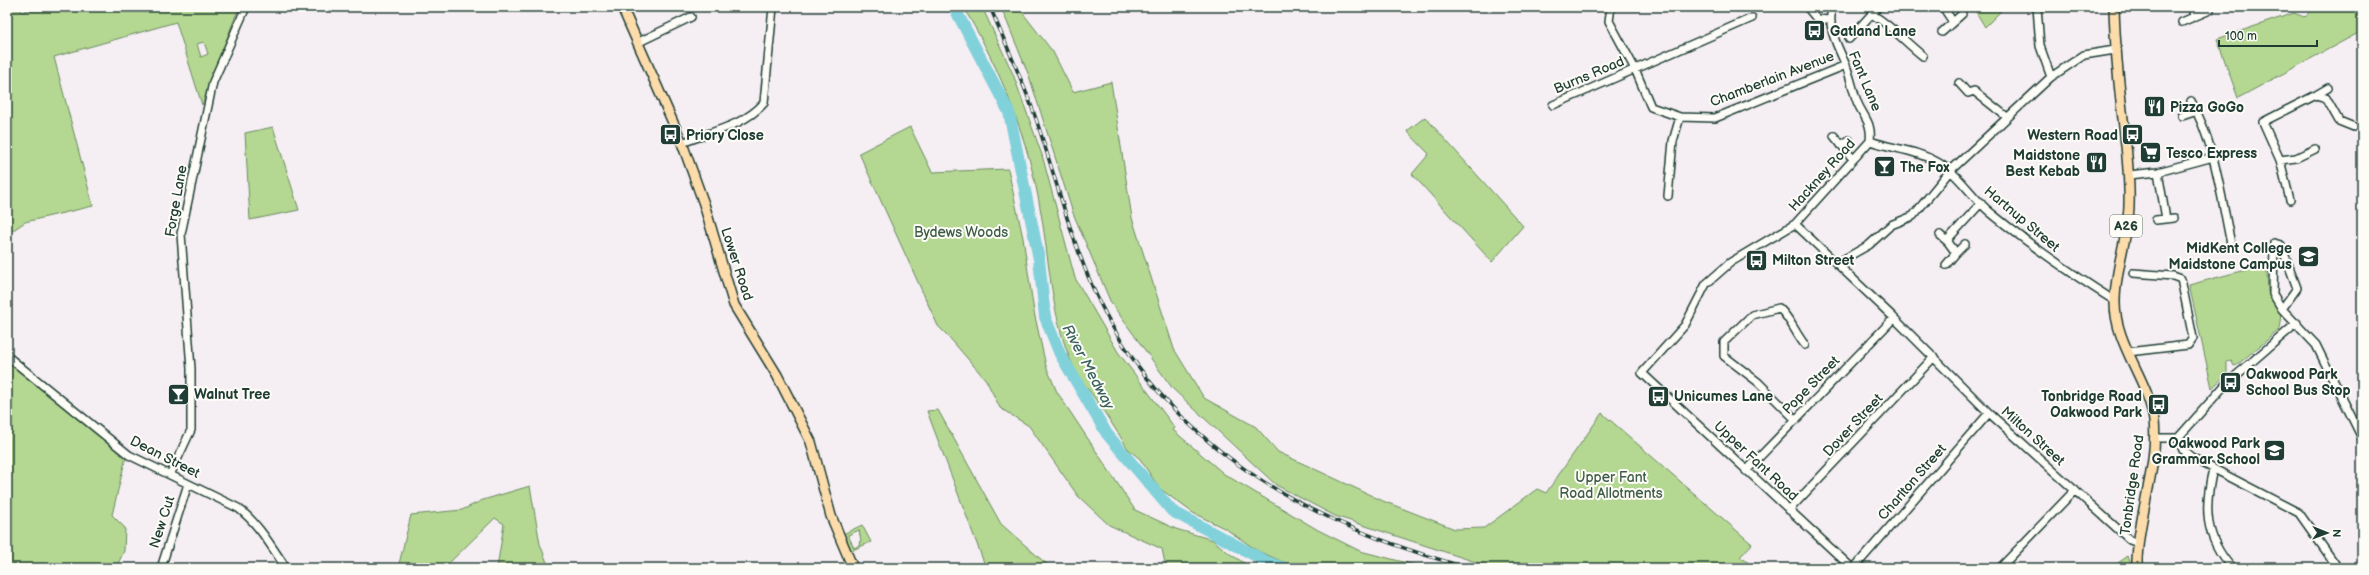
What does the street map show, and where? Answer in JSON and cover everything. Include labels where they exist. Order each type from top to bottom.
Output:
[{"type":"main road","name":"Lower Road","points":[[622,7],[639,42],[682,142],[704,204],[734,305],[777,374],[811,442],[832,516],[853,568]]},
{"type":"main road","name":"Tonbridge Road","points":[[2114,7],[2115,50],[2129,175],[2129,207],[2114,302],[2119,327],[2146,395],[2154,421],[2154,438],[2138,543],[2137,568]]},
{"type":"street","name":"Forge Lane","points":[[170,475],[191,430],[191,369],[181,234],[213,82],[246,7]]},
{"type":"street","points":[[682,142],[744,120],[755,113],[764,103],[773,7]]},
{"type":"street","name":"Chamberlain Avenue","points":[[1611,7],[1608,21],[1635,69],[1651,107],[1680,117],[1715,118],[1846,65]]},
{"type":"street","points":[[1807,7],[1818,19],[1830,20]]},
{"type":"street","name":"Fant Lane","points":[[1832,7],[1830,20],[1832,33],[1846,65],[1858,104],[1871,130],[1870,141]]},
{"type":"street","points":[[1849,39],[1873,15],[1878,7]]},
{"type":"street","points":[[1943,7],[1953,22]]},
{"type":"street","points":[[2037,7],[2040,46],[2051,77]]},
{"type":"street","points":[[2193,7],[2195,16]]},
{"type":"street","points":[[2182,22],[2210,10]]},
{"type":"street","points":[[1942,32],[1962,14]]},
{"type":"street","points":[[1873,15],[1888,24],[1901,39],[1922,56]]},
{"type":"street","points":[[639,42],[691,17]]},
{"type":"street","name":"Burns Road","points":[[1553,105],[1752,18]]},
{"type":"street","points":[[1836,263],[1869,245],[1891,225],[1913,216],[1950,171],[2051,77],[2084,55],[2115,50]]},
{"type":"street","points":[[1959,83],[1968,93],[1974,91],[2007,117]]},
{"type":"street","points":[[2290,200],[2280,160],[2263,122],[2328,88]]},
{"type":"street","points":[[2316,95],[2326,98],[2338,121],[2354,127]]},
{"type":"street","points":[[2191,101],[2197,111],[2212,157],[2232,244]]},
{"type":"street","points":[[2182,116],[2197,111]]},
{"type":"street","points":[[1668,196],[1673,141],[1680,117]]},
{"type":"street","points":[[1834,136],[1853,159]]},
{"type":"street","points":[[1841,145],[1849,140]]},
{"type":"street","name":"Hackney Road","points":[[1642,373],[1685,325],[1706,284],[1731,262],[1796,224],[1870,141]]},
{"type":"street","name":"Hartnup Street","points":[[1870,141],[1923,154],[1950,171],[1981,203],[2056,264],[2114,302]]},
{"type":"street","points":[[2280,160],[2296,158],[2315,149]]},
{"type":"street","points":[[2129,175],[2158,172],[2212,157]]},
{"type":"street","points":[[2156,220],[2170,218],[2158,172]]},
{"type":"street","points":[[1949,243],[1950,237],[1981,203]]},
{"type":"street","name":"Milton Street","points":[[1796,224],[1894,318],[1989,413],[2130,540],[2138,543]]},
{"type":"street","points":[[1940,235],[1949,243],[1956,253]]},
{"type":"street","points":[[2282,308],[2297,288],[2281,245],[2274,243],[2273,294],[2282,308],[2316,345],[2362,438]]},
{"type":"street","points":[[1946,265],[1965,244]]},
{"type":"street","points":[[2128,352],[2188,345],[2193,338],[2181,279],[2173,276],[2132,273]]},
{"type":"street","points":[[1796,420],[1758,382],[1724,356],[1724,342],[1752,315],[1779,308],[1789,318],[1795,333],[1805,344]]},
{"type":"street","name":"Pope Street","points":[[1746,471],[1894,318]]},
{"type":"street","points":[[2154,438],[2178,438],[2225,385],[2297,323]]},
{"type":"street","name":"Dean Street","points":[[7,356],[119,448],[238,508],[249,516],[259,527],[286,568]]},
{"type":"street","name":"Dover Street","points":[[1789,510],[1934,358]]},
{"type":"street","name":"Upper Fant Road","points":[[1642,373],[1746,471],[1853,568]]},
{"type":"street","name":"Charlton Street","points":[[1853,568],[1989,413]]},
{"type":"street","points":[[2178,438],[2183,450],[2191,457],[2299,513],[2338,568]]},
{"type":"street","points":[[2212,469],[2206,496],[2206,517],[2228,566]]},
{"type":"street","name":"New Cut","points":[[161,568],[188,484]]},
{"type":"street","points":[[2000,568],[2075,490]]},
{"type":"green space","points":[[7,7],[19,7],[22,12],[38,7],[239,7],[202,105],[176,22],[54,57],[93,206],[25,222],[12,231],[7,231]],"holes":[[[204,42],[208,54],[201,57],[197,44]]]},
{"type":"green space","points":[[963,7],[982,7],[1013,74],[1042,155],[1075,278],[1118,352],[1175,428],[1173,430],[1224,474],[1318,530],[1360,551],[1427,568],[1300,568],[1258,551],[1226,529],[1193,513],[1159,488],[1140,459],[1128,449],[1102,409],[1079,378],[1073,366],[1060,329],[1052,291],[1036,186],[1021,132],[1012,106],[990,55]]},
{"type":"green space","name":"Upper Fant Road Allotments","points":[[1001,7],[1018,7],[1053,52],[1073,92],[1111,82],[1132,218],[1174,349],[1204,398],[1256,427],[1278,452],[1383,501],[1455,529],[1484,528],[1537,489],[1546,493],[1602,413],[1752,544],[1740,557],[1756,568],[1494,568],[1335,516],[1276,485],[1173,389],[1111,303],[1073,213],[1029,76]]},
{"type":"green space","points":[[1973,7],[2004,7],[2004,8],[1985,27]]},
{"type":"green space","points":[[2315,7],[2362,7],[2362,31],[2238,98],[2217,39],[2294,13],[2304,17]]},
{"type":"green space","points":[[1425,117],[1523,226],[1492,262],[1412,174],[1429,154],[1407,131]]},
{"type":"green space","points":[[273,127],[299,210],[250,220],[245,133]]},
{"type":"green space","name":"Bydews Woods","points":[[910,127],[932,172],[1008,169],[1023,238],[1034,312],[1046,366],[1057,392],[1135,510],[1176,529],[1213,540],[1230,554],[1252,568],[1166,568],[1162,549],[1109,525],[1078,496],[1029,426],[1000,408],[986,380],[938,326],[859,153]]},
{"type":"green space","points":[[2260,266],[2267,272],[2268,292],[2281,314],[2279,330],[2237,365],[2234,366],[2231,360],[2227,361],[2227,374],[2212,388],[2189,285]]},
{"type":"green space","points":[[7,361],[126,457],[112,515],[125,528],[124,551],[116,568],[7,568]]},
{"type":"green space","points":[[938,410],[1001,524],[1051,568],[986,568],[927,411]]},
{"type":"green space","points":[[530,486],[540,544],[549,568],[497,568],[504,524],[495,518],[444,568],[398,568],[411,515],[462,510],[483,500]]},
{"type":"green space","points":[[862,525],[871,542],[848,552],[841,535]],"holes":[[[859,530],[861,541],[859,542],[860,545],[854,548],[848,535]]]},
{"type":"green space","points":[[2128,556],[2132,568],[2111,568]]},
{"type":"waterway","name":"River Medway","points":[[954,7],[1009,112],[1039,259],[1045,317],[1060,354],[1107,434],[1172,511],[1269,563],[1284,568]]},
{"type":"railway","points":[[990,7],[1034,113],[1076,245],[1093,288],[1123,344],[1159,392],[1201,435],[1248,471],[1299,502],[1353,528],[1410,550],[1469,568]]},
{"type":"place","name":"Gatland Lane","points":[[1814,31]]},
{"type":"place","name":"Pizza GoGo","points":[[2154,107]]},
{"type":"place","name":"Priory Close","points":[[670,135]]},
{"type":"place","name":"Western Road","points":[[2133,135]]},
{"type":"place","name":"Tesco Express","points":[[2151,153]]},
{"type":"place","name":"Maidstone Best Kebab","points":[[2096,163]]},
{"type":"place","name":"The Fox","points":[[1885,167]]},
{"type":"place","name":"MidKent College Maidstone Campus","points":[[2308,256]]},
{"type":"place","name":"Milton Street","points":[[1757,260]]},
{"type":"place","name":"Oakwood Park School Bus Stop","points":[[2230,382]]},
{"type":"place","name":"Walnut Tree","points":[[178,394]]},
{"type":"place","name":"Unicumes Lane","points":[[1658,396]]},
{"type":"place","name":"Tonbridge Road Oakwood Park","points":[[2158,404]]},
{"type":"place","name":"Oakwood Park Grammar School","points":[[2275,451]]}]
